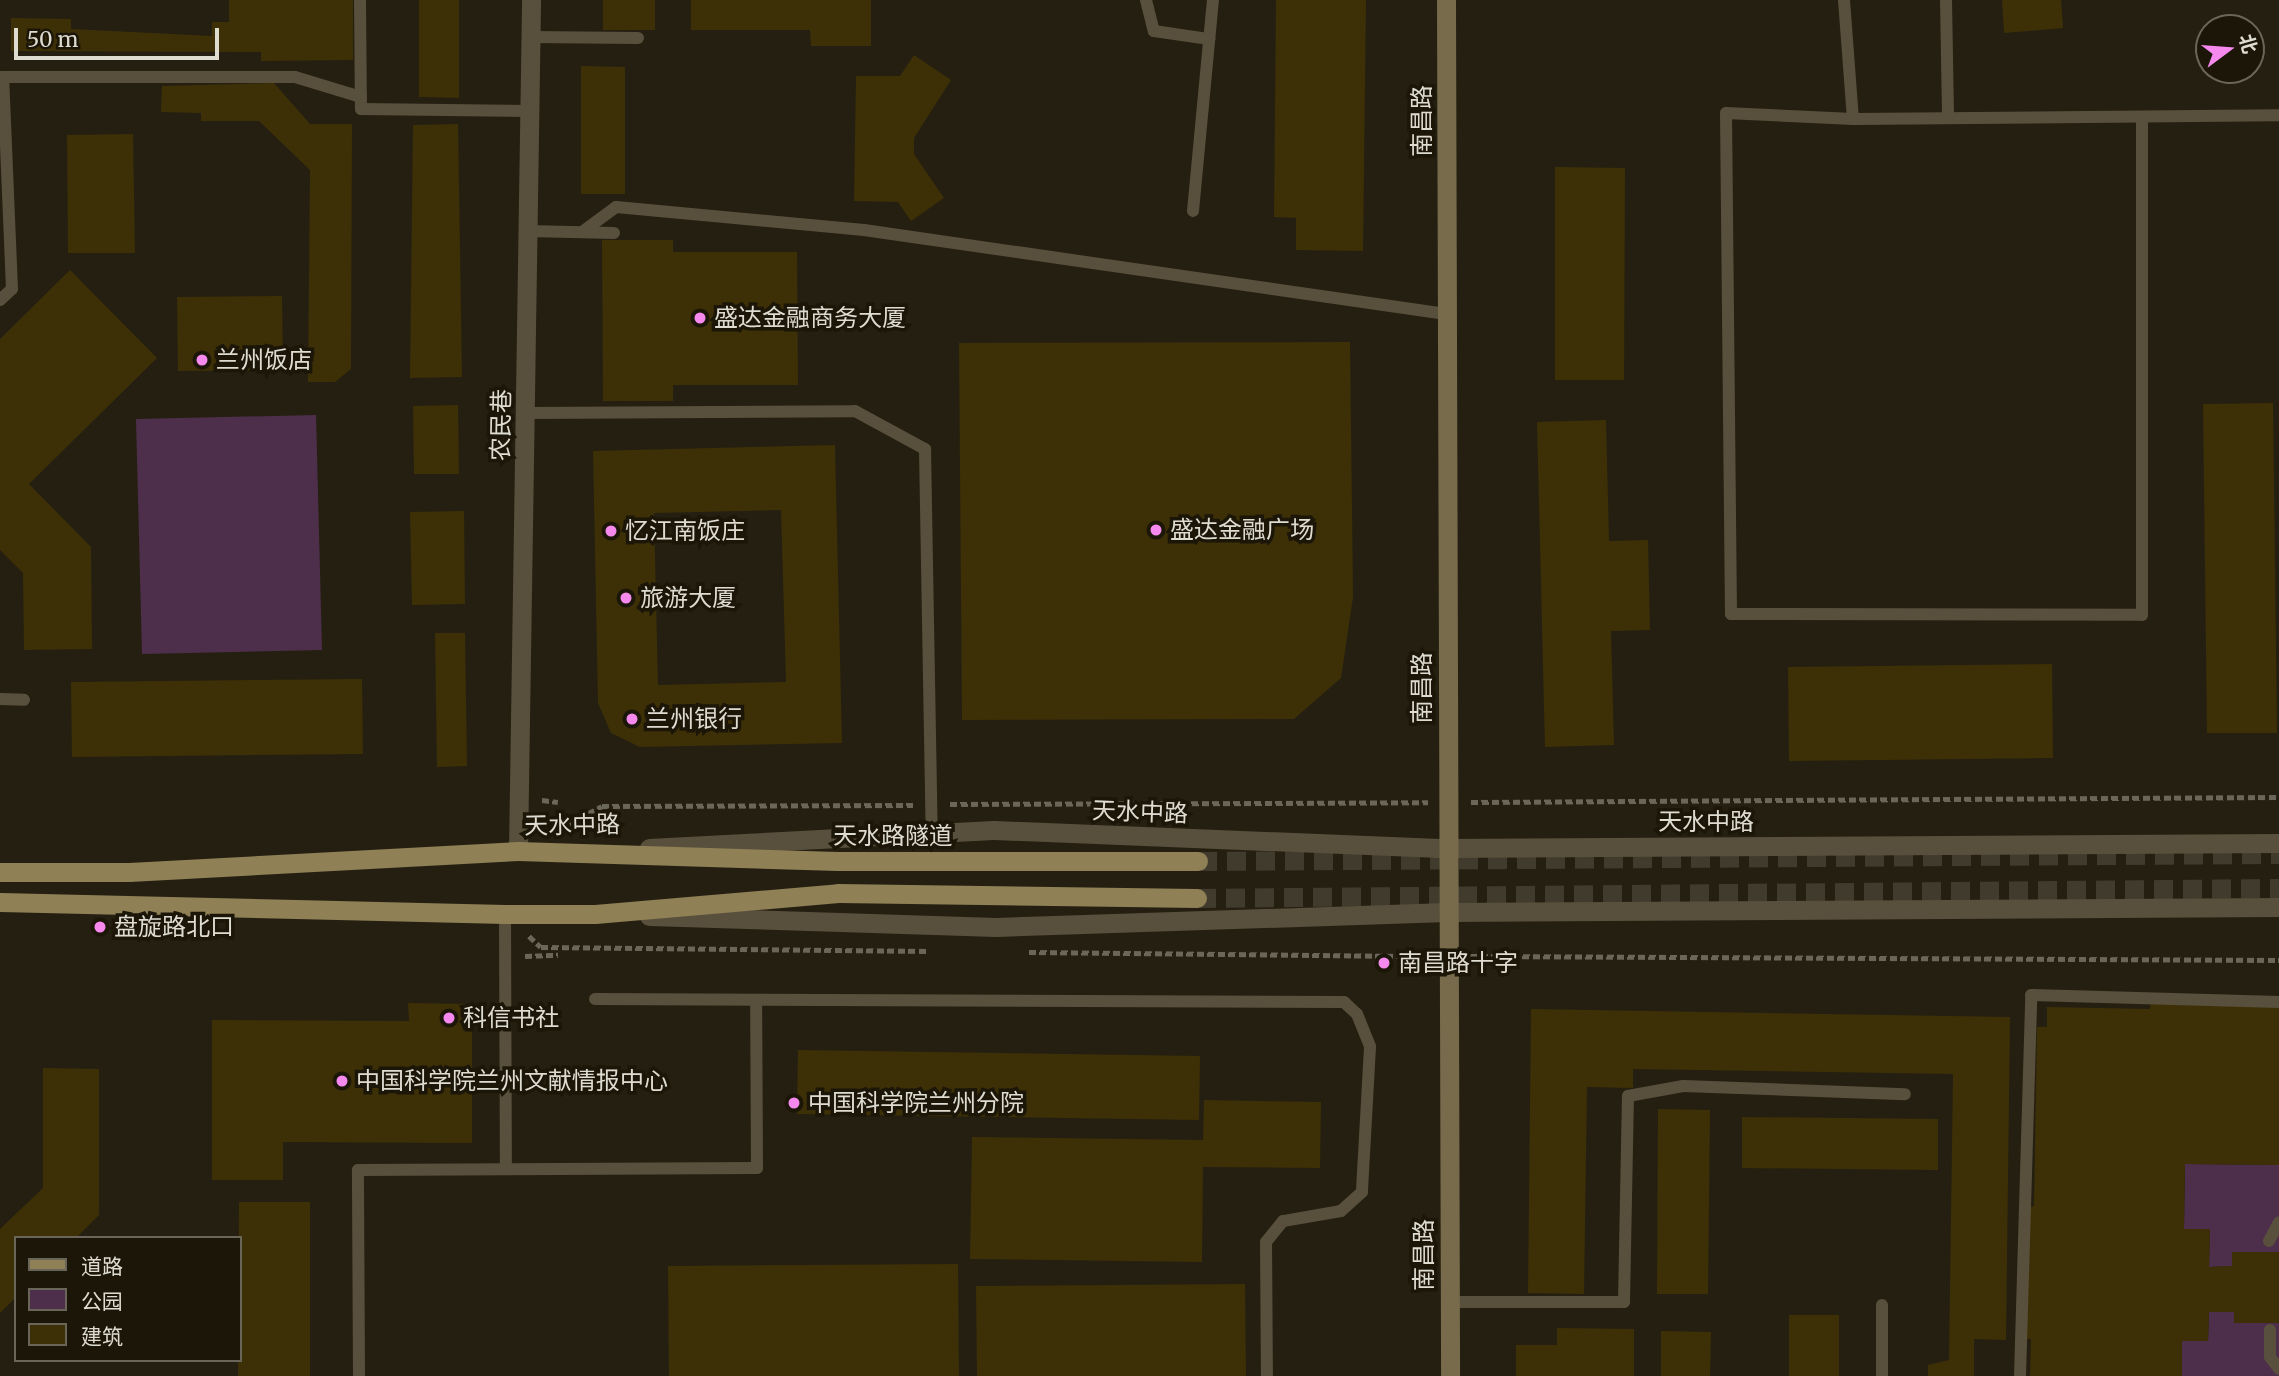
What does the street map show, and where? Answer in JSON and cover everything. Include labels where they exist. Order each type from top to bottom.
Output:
[{"type":"main road","name":"南昌路","points":[[1446,0],[1446,848],[1450,1376]]},
{"type":"main road","name":"天水中路","points":[[0,872],[588,850]]},
{"type":"main road","name":"天水路隧道","points":[[588,850],[838,861],[1198,861]]},
{"type":"main road","points":[[0,902],[594,914],[838,893],[1197,898]]},
{"type":"street","name":"农民巷","points":[[518,851],[531,0]]},
{"type":"street","name":"天水中路","points":[[588,850],[994,830],[1446,848],[2279,843]]},
{"type":"street","points":[[594,914],[996,927],[1447,912],[2279,907]]},
{"type":"lane","points":[[360,0],[361,109],[529,111]]},
{"type":"lane","points":[[1146,0],[1154,31],[1209,39]]},
{"type":"lane","points":[[1193,211],[1213,0]]},
{"type":"lane","points":[[1844,0],[1853,119]]},
{"type":"lane","points":[[1946,0],[1948,116]]},
{"type":"lane","points":[[530,37],[638,38]]},
{"type":"lane","points":[[0,300],[12,289],[2,77],[295,77],[361,97]]},
{"type":"lane","points":[[2142,118],[2142,615],[1731,614],[1726,113],[1853,119],[1948,116],[2142,118],[2279,115]]},
{"type":"lane","points":[[582,232],[616,207],[837,227],[1446,314]]},
{"type":"lane","points":[[528,231],[614,233]]},
{"type":"lane","points":[[525,413],[855,411],[925,449],[932,834]]},
{"type":"lane","points":[[0,699],[24,700]]},
{"type":"lane","points":[[505,914],[506,1170]]},
{"type":"lane","points":[[2020,1376],[2031,995],[2279,1002]]},
{"type":"lane","points":[[596,999],[1344,1002],[1357,1014],[1370,1047],[1362,1192],[1341,1211],[1283,1221],[1266,1242],[1267,1376]]},
{"type":"lane","points":[[359,1376],[358,1170],[757,1168],[756,1000]]},
{"type":"lane","points":[[1449,1302],[1624,1302],[1628,1096],[1683,1086],[1905,1094]]},
{"type":"lane","points":[[2269,1241],[2279,1222]]},
{"type":"lane","points":[[1882,1305],[1882,1376]]},
{"type":"lane","points":[[2270,1330],[2270,1357],[2279,1369]]},
{"type":"path","points":[[554,831],[602,806],[2279,797]]},
{"type":"path","points":[[505,914],[541,947],[946,951]]},
{"type":"path","points":[[1015,952],[2279,960]]},
{"type":"path","points":[[506,956],[558,955]]},
{"type":"green space","points":[[316,415],[322,650],[142,654],[136,419]]},
{"type":"green space","points":[[2185,1164],[2279,1165],[2279,1252],[2233,1252],[2232,1266],[2209,1267],[2210,1229],[2184,1229]]},
{"type":"green space","points":[[2209,1312],[2234,1312],[2235,1323],[2279,1323],[2279,1376],[2182,1376],[2182,1341],[2208,1341]]},
{"type":"building","points":[[229,0],[353,0],[353,60],[261,61],[261,52],[11,51],[11,18],[71,19],[71,29],[212,36],[212,22],[229,22]]},
{"type":"building","points":[[419,0],[459,0],[459,98],[419,97]]},
{"type":"building","points":[[603,0],[655,0],[655,30],[603,30]]},
{"type":"building","points":[[691,0],[871,0],[871,46],[811,46],[810,30],[691,30]]},
{"type":"building","points":[[1276,0],[1366,0],[1363,251],[1296,250],[1296,218],[1274,217]]},
{"type":"building","points":[[2002,0],[2061,0],[2063,28],[2004,33]]},
{"type":"building","points":[[914,55],[951,80],[914,138],[914,154],[944,198],[911,221],[898,202],[854,201],[856,76],[900,76]]},
{"type":"building","points":[[581,66],[625,67],[625,194],[581,194]]},
{"type":"building","points":[[274,83],[310,124],[352,124],[351,369],[335,382],[308,382],[310,170],[259,121],[201,121],[201,113],[161,112],[162,86]]},
{"type":"building","points":[[458,124],[462,377],[410,378],[413,125]]},
{"type":"building","points":[[133,134],[135,253],[68,253],[67,135]]},
{"type":"building","points":[[1555,167],[1625,168],[1624,380],[1555,380]]},
{"type":"building","name":"盛达金融商务大厦","points":[[602,240],[673,240],[673,252],[797,252],[798,385],[673,385],[673,401],[603,401]]},
{"type":"building","name":"兰州饭店","points":[[70,270],[157,358],[29,484],[91,547],[92,649],[24,650],[23,573],[0,550],[0,339]]},
{"type":"building","points":[[282,296],[283,370],[178,371],[177,297]]},
{"type":"building","name":"盛达金融广场","points":[[1350,342],[1353,597],[1341,678],[1294,719],[962,720],[959,343]]},
{"type":"building","points":[[2273,403],[2277,733],[2207,733],[2203,404]]},
{"type":"building","points":[[458,405],[459,474],[414,474],[413,406]]},
{"type":"building","points":[[1606,420],[1609,541],[1648,540],[1650,630],[1611,631],[1614,745],[1545,747],[1537,422]]},
{"type":"building","name":"旅游大厦","points":[[835,445],[842,743],[640,747],[611,733],[598,703],[593,451]],"holes":[[[781,510],[786,682],[658,685],[654,513]]]},
{"type":"building","points":[[464,511],[465,604],[412,605],[410,512]]},
{"type":"building","points":[[435,633],[465,633],[467,766],[437,767]]},
{"type":"building","points":[[2052,664],[2053,758],[1789,761],[1788,667]]},
{"type":"building","points":[[362,679],[363,754],[72,757],[71,682]]},
{"type":"building","points":[[2151,1001],[2279,1003],[2279,1165],[2185,1164],[2184,1229],[2210,1229],[2209,1267],[2232,1266],[2232,1252],[2279,1252],[2279,1323],[2234,1323],[2234,1312],[2209,1312],[2208,1341],[2182,1341],[2182,1376],[2030,1376],[2031,1339],[2023,1339],[2024,1209],[2034,1206],[2037,1027],[2047,1027],[2047,1007],[2150,1009]]},
{"type":"building","name":"中国科学院兰州文献情报中心","points":[[408,1003],[472,1004],[472,1143],[283,1142],[283,1180],[212,1180],[212,1020],[409,1021]]},
{"type":"building","points":[[1531,1009],[2010,1017],[2006,1340],[1974,1339],[1974,1376],[1928,1376],[1928,1365],[1949,1360],[1953,1074],[1633,1069],[1633,1088],[1587,1087],[1584,1294],[1528,1293]]},
{"type":"building","points":[[798,1050],[1200,1056],[1199,1120],[797,1114]]},
{"type":"building","points":[[43,1068],[99,1069],[99,1215],[78,1236],[14,1236],[14,1299],[0,1313],[0,1229],[43,1188]]},
{"type":"building","points":[[1204,1100],[1321,1102],[1320,1168],[1203,1167],[1202,1262],[970,1259],[972,1137],[1203,1140]]},
{"type":"building","points":[[1658,1109],[1710,1110],[1708,1294],[1657,1294]]},
{"type":"building","points":[[1742,1117],[1938,1119],[1938,1170],[1742,1168]]},
{"type":"building","points":[[239,1202],[310,1202],[310,1376],[238,1376],[238,1362],[242,1362],[242,1236],[239,1236]]},
{"type":"building","points":[[958,1264],[959,1376],[669,1376],[668,1266]]},
{"type":"building","points":[[1245,1284],[1246,1376],[977,1376],[976,1286]]},
{"type":"building","points":[[1789,1315],[1839,1315],[1839,1376],[1789,1376]]},
{"type":"building","points":[[1557,1328],[1634,1329],[1634,1376],[1516,1376],[1516,1345],[1557,1345]]},
{"type":"building","points":[[1661,1331],[1711,1332],[1710,1376],[1661,1376]]},
{"type":"tunnel","points":[[1198,861],[2279,854]]},
{"type":"tunnel","points":[[1197,898],[2279,888]]},
{"type":"place","name":"盛达金融商务大厦","points":[[700,318]]},
{"type":"place","name":"兰州饭店","points":[[202,360]]},
{"type":"place","name":"盛达金融广场","points":[[1156,530]]},
{"type":"place","name":"忆江南饭庄","points":[[611,531]]},
{"type":"place","name":"旅游大厦","points":[[626,598]]},
{"type":"place","name":"兰州银行","points":[[632,719]]},
{"type":"place","name":"盘旋路北口","points":[[100,927]]},
{"type":"place","name":"南昌路十字","points":[[1384,963]]},
{"type":"place","name":"科信书社","points":[[449,1018]]},
{"type":"place","name":"中国科学院兰州文献情报中心","points":[[342,1081]]},
{"type":"place","name":"中国科学院兰州分院","points":[[794,1103]]}]
